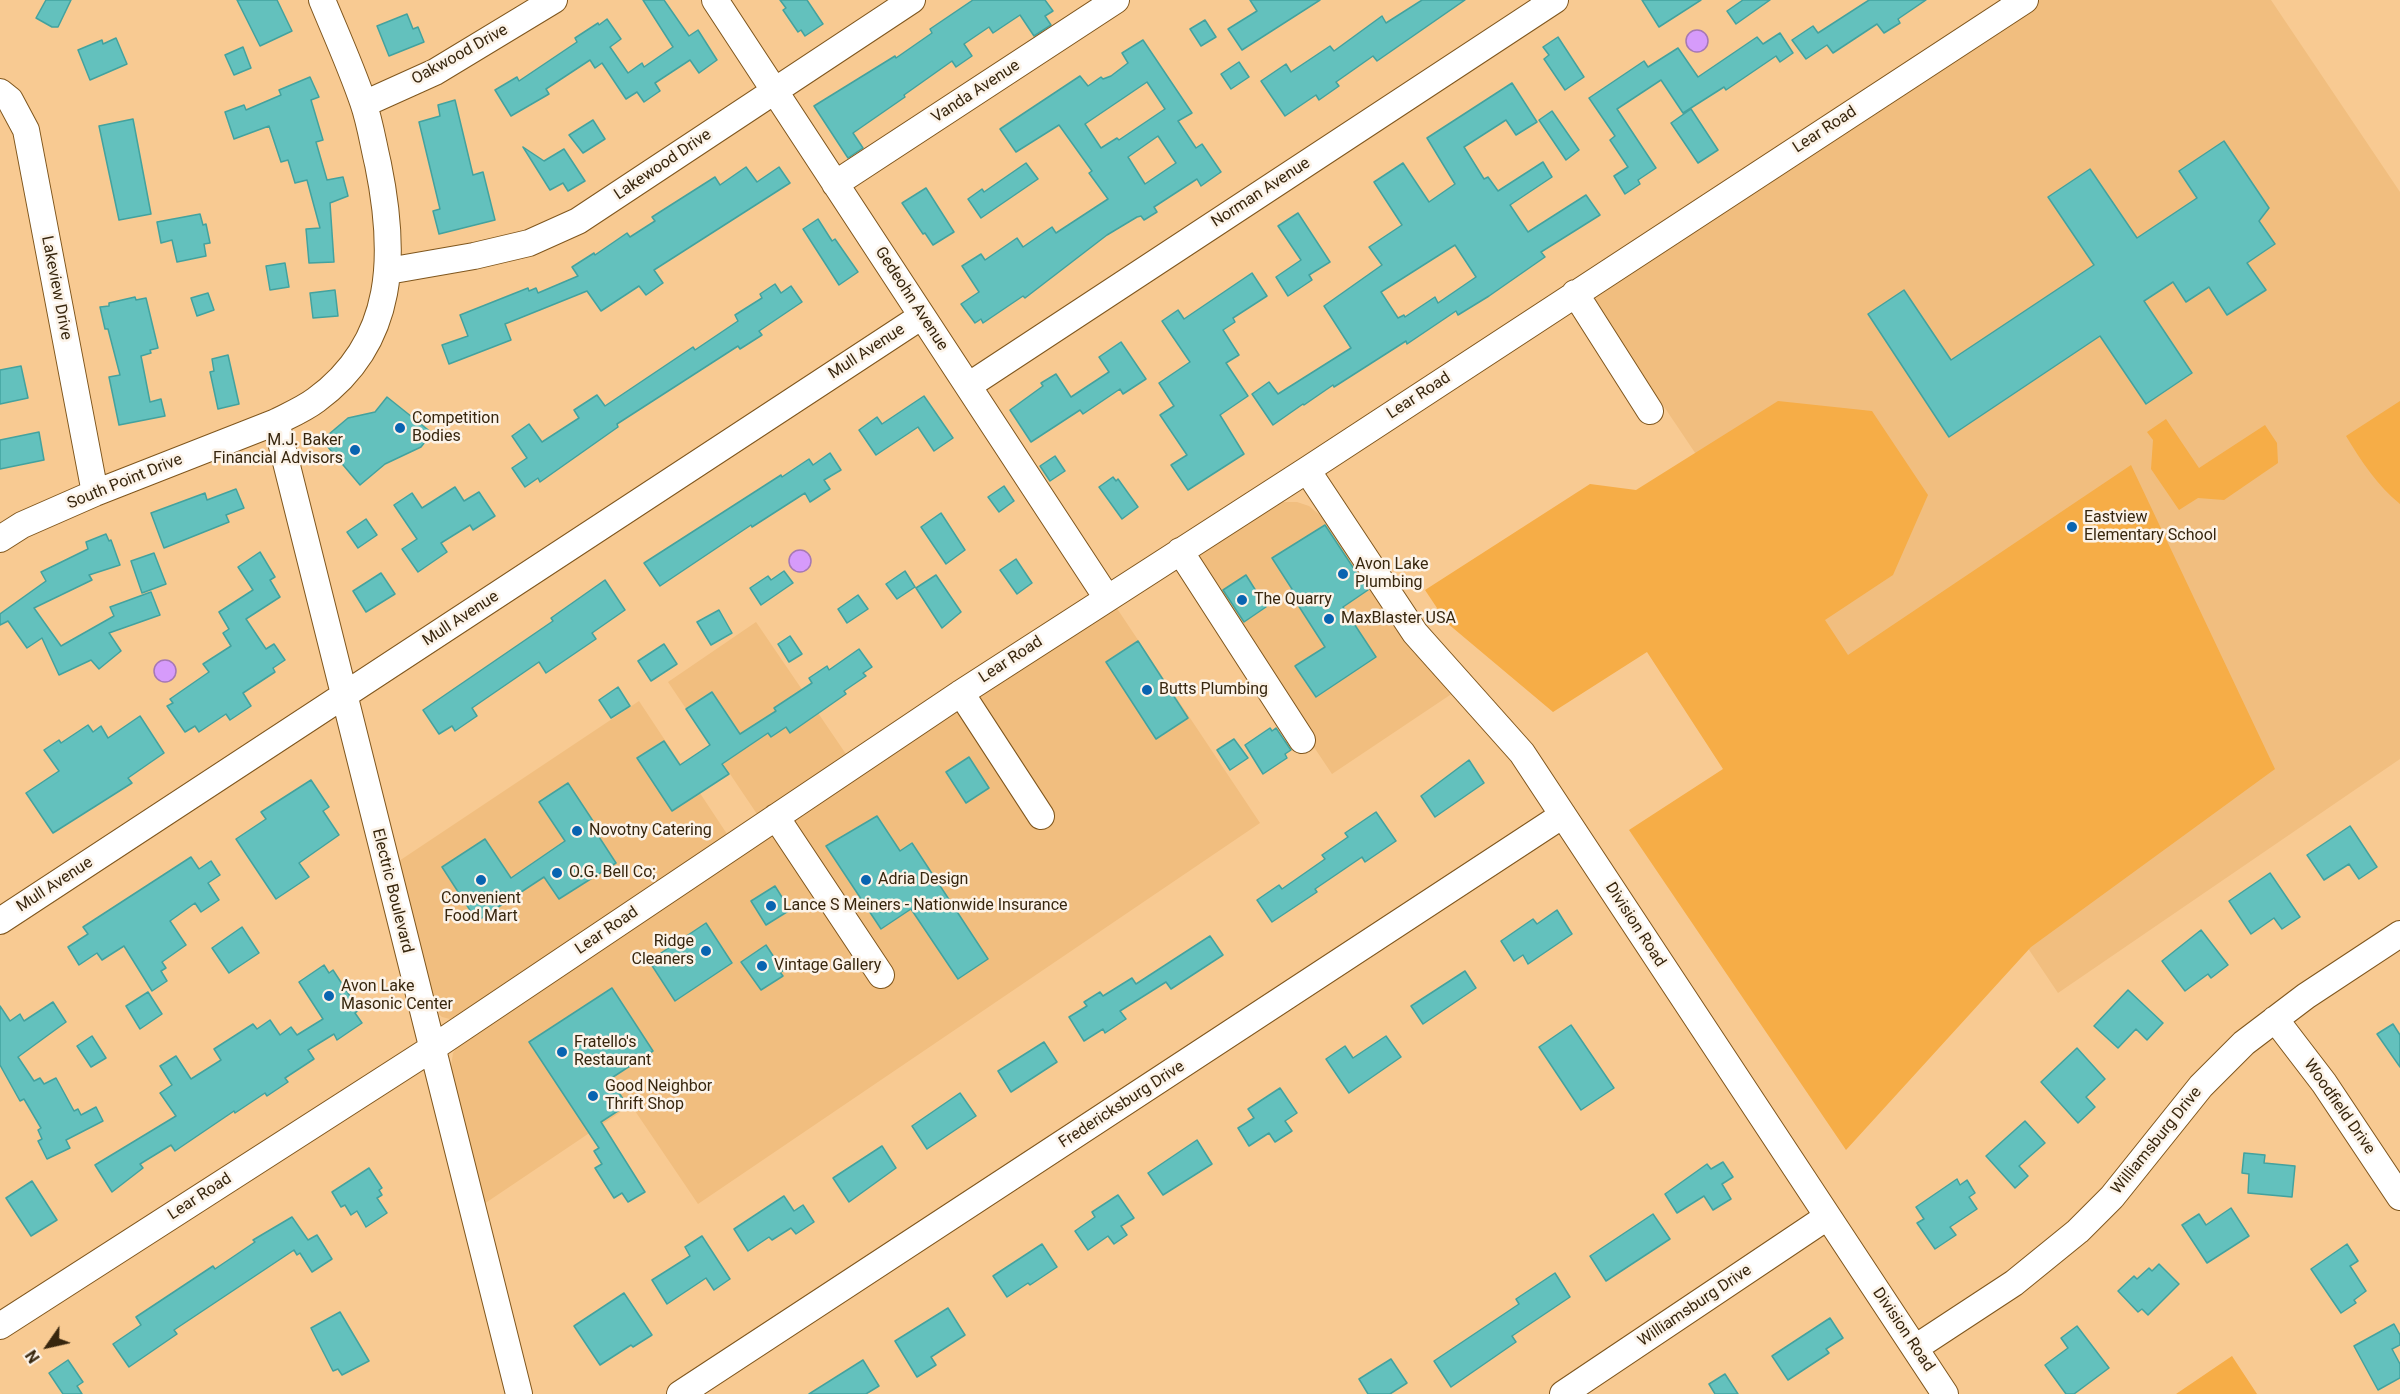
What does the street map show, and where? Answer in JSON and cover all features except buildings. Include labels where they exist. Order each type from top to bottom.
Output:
[{"type":"street","name":"South Point Drive","points":[[0,539],[22,525],[95,493],[276,422],[317,400],[350,367],[374,327],[384,297],[388,271],[382,184],[364,104],[322,0]]},
{"type":"street","name":"Oakwood Drive","points":[[364,104],[435,72],[554,0]]},
{"type":"street","name":"Gedeohn Avenue","points":[[715,0],[1107,598]]},
{"type":"street","name":"Lakewood Drive","points":[[388,271],[474,256],[529,243],[578,221],[912,0]]},
{"type":"street","name":"Vanda Avenue","points":[[835,184],[1116,0]]},
{"type":"street","name":"Norman Avenue","points":[[968,386],[1555,0]]},
{"type":"street","name":"Lear Road","points":[[0,1326],[431,1048],[961,693],[1307,470],[2025,0]]},
{"type":"street","name":"Lakeview Drive","points":[[0,92],[10,100],[26,130],[95,493]]},
{"type":"street","points":[[1575,293],[1650,411]]},
{"type":"street","name":"Mull Avenue","points":[[0,921],[922,316]]},
{"type":"street","name":"Electric Boulevard","points":[[276,422],[519,1394]]},
{"type":"street","name":"Division Road","points":[[1307,470],[1415,633],[1504,730],[1522,753],[1945,1394]]},
{"type":"street","points":[[1180,551],[1302,740]]},
{"type":"street","points":[[961,693],[1041,816]]},
{"type":"street","name":"Fredericksburg Drive","points":[[680,1394],[1563,815]]},
{"type":"street","points":[[776,817],[881,975]]},
{"type":"street","name":"Williamsburg Drive","points":[[1915,1348],[2014,1283],[2078,1231],[2112,1197],[2201,1086],[2244,1043],[2275,1019],[2400,934]]},
{"type":"street","name":"Woodfield Drive","points":[[2275,1019],[2325,1083],[2400,1197]]},
{"type":"street","name":"Williamsburg Drive","points":[[1563,1394],[1827,1217]]},
{"type":"shaded area","name":"Eastview Elementary School","points":[[2040,0],[2271,0],[2400,192],[2400,759],[2058,993],[1589,295]]},
{"type":"shaded area","points":[[1697,30],[1705,33],[1708,41],[1705,49],[1697,52],[1689,49],[1686,41],[1689,33]]},
{"type":"shaded area","points":[[1778,401],[1872,411],[1928,495],[1893,575],[1825,620],[1848,655],[2131,465],[2275,769],[2031,947],[1846,1150],[1629,830],[1723,769],[1647,652],[1553,712],[1447,623],[1425,590],[1590,484],[1636,490]]},
{"type":"shaded area","points":[[2400,401],[2400,504],[2370,472],[2346,436]]},
{"type":"shaded area","points":[[2166,419],[2199,468],[2265,425],[2277,443],[2278,463],[2224,500],[2198,498],[2179,510],[2151,469],[2153,440],[2147,432]]},
{"type":"shaded area","points":[[1282,502],[1297,502],[1309,506],[1327,521],[1453,693],[1332,774],[1188,559]]},
{"type":"shaded area","points":[[800,550],[808,553],[811,561],[808,569],[800,572],[792,569],[789,561],[792,553]]},
{"type":"shaded area","points":[[1116,607],[1260,823],[698,1204],[631,1105],[481,1206],[450,1073],[453,1053],[464,1037]]},
{"type":"shaded area","points":[[756,622],[848,757],[759,817],[668,682]]},
{"type":"shaded area","points":[[165,660],[173,663],[176,671],[173,679],[165,682],[157,679],[154,671],[157,663]]},
{"type":"shaded area","points":[[639,701],[729,837],[464,1012],[450,1019],[442,1017],[434,1010],[396,863]]},
{"type":"shaded area","points":[[2232,1356],[2257,1394],[2176,1394]]},
{"type":"place","name":"Competition Bodies","points":[[400,428]]},
{"type":"place","name":"M.J. Baker Financial Advisors","points":[[355,450]]},
{"type":"place","name":"Eastview Elementary School","points":[[2072,527]]},
{"type":"place","name":"Avon Lake Plumbing","points":[[1343,574]]},
{"type":"place","name":"The Quarry","points":[[1242,600]]},
{"type":"place","name":"MaxBlaster USA","points":[[1329,619]]},
{"type":"place","name":"Butts Plumbing","points":[[1147,690]]},
{"type":"place","name":"Novotny Catering","points":[[577,831]]},
{"type":"place","name":"O.G. Bell Co;","points":[[557,873]]},
{"type":"place","name":"Convenient Food Mart","points":[[481,880]]},
{"type":"place","name":"Adria Design","points":[[866,880]]},
{"type":"place","name":"Lance S Meiners - Nationwide Insurance","points":[[771,906]]},
{"type":"place","name":"Ridge Cleaners","points":[[706,951]]},
{"type":"place","name":"Vintage Gallery","points":[[762,966]]},
{"type":"place","name":"Avon Lake Masonic Center","points":[[329,996]]},
{"type":"place","name":"Fratello's Restaurant","points":[[562,1052]]},
{"type":"place","name":"Good Neighbor Thrift Shop","points":[[593,1096]]}]
